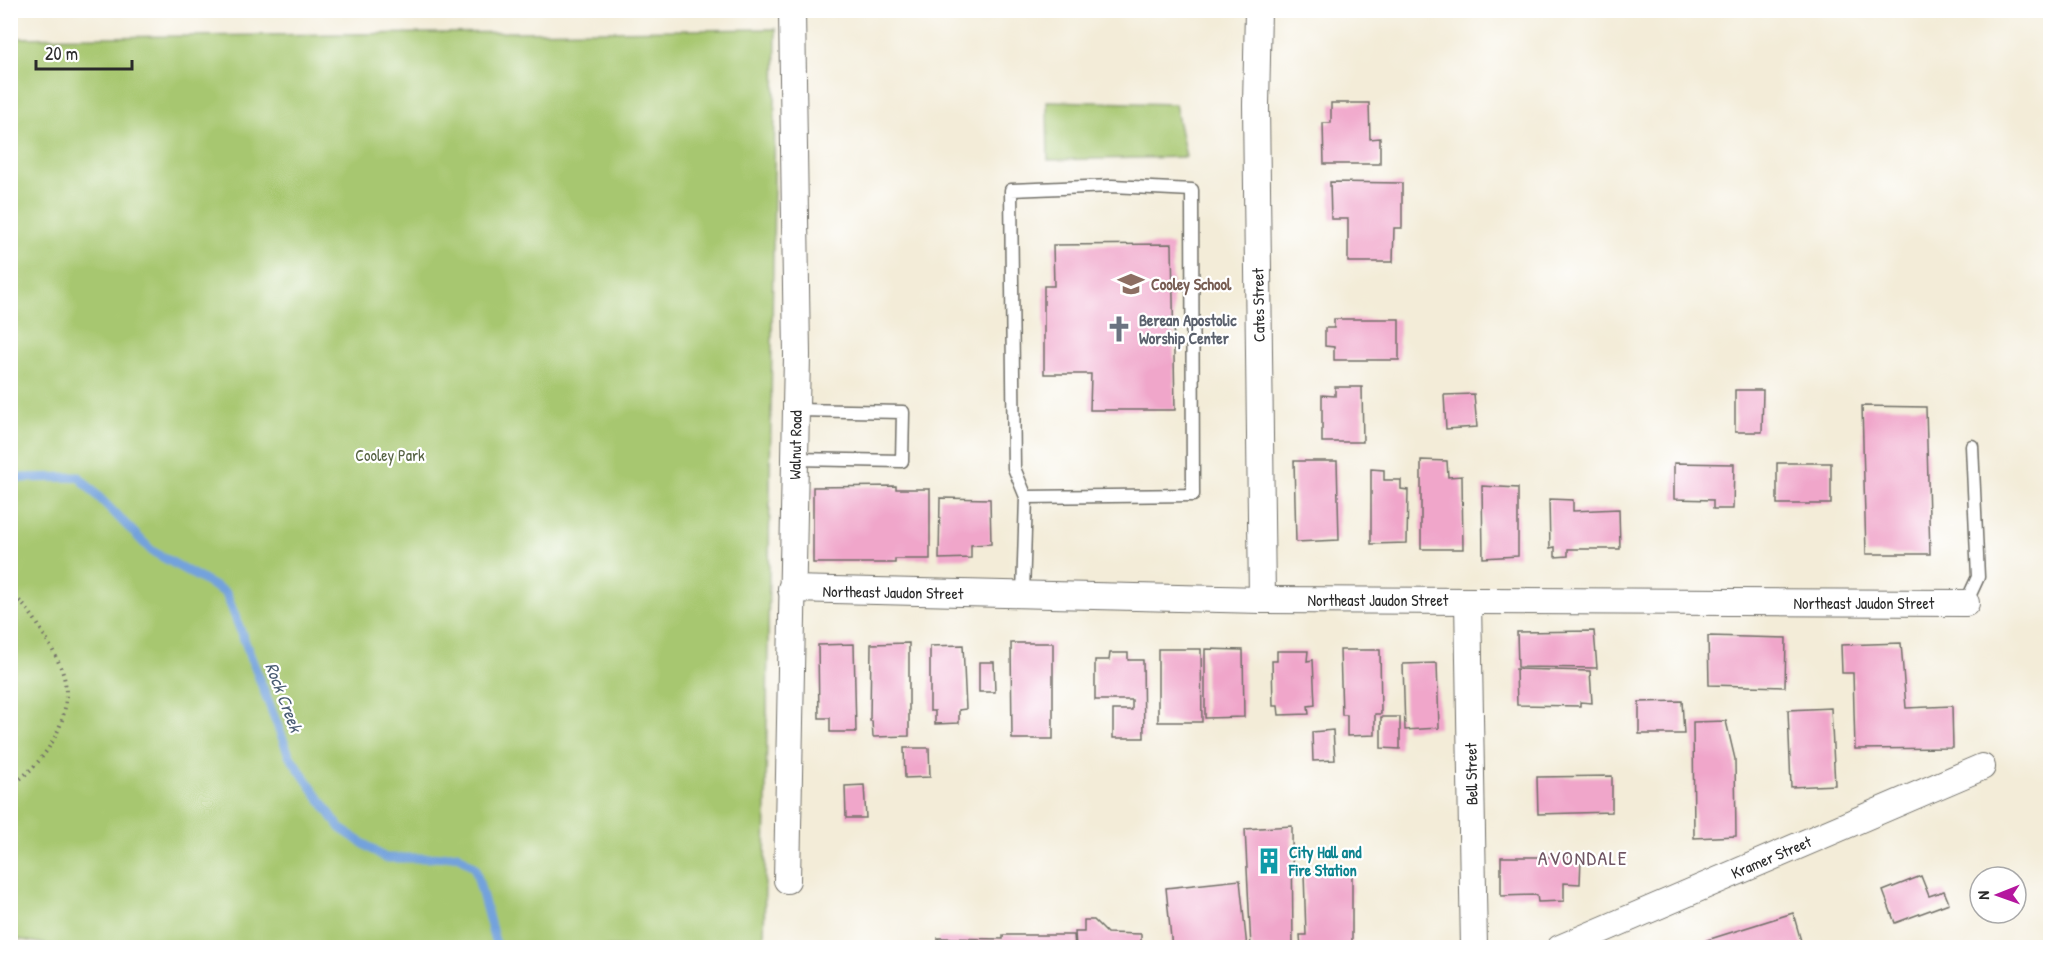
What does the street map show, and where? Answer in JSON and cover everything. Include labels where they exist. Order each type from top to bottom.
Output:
[{"type":"street","name":"Walnut Road","points":[[787,880],[796,411],[792,10]]},
{"type":"street","name":"Cates Street","points":[[1258,10],[1256,105],[1262,600]]},
{"type":"street","name":"Northeast Jaudon Street","points":[[791,590],[1262,600],[1966,603]]},
{"type":"street","name":"Bell Street","points":[[1468,601],[1474,948]]},
{"type":"street","name":"Kramer Street","points":[[1560,948],[1982,767]]},
{"type":"lane","points":[[1023,594],[1026,496],[1014,468],[1011,190],[1112,186],[1192,190],[1192,495],[1026,496]]},
{"type":"lane","points":[[794,459],[902,461],[903,412],[796,411]]},
{"type":"lane","points":[[1966,603],[1978,577],[1972,446]]},
{"type":"path","points":[[10,593],[23,602],[55,652],[64,677],[66,700],[52,744],[38,763],[10,786]]},
{"type":"green space","name":"Cooley Park","points":[[776,29],[764,947],[67,948],[11,938],[11,38]]},
{"type":"green space","points":[[1047,101],[1175,104],[1186,157],[1048,160]]},
{"type":"building","points":[[1331,103],[1369,103],[1370,139],[1380,138],[1380,164],[1324,164],[1323,123],[1331,123]]},
{"type":"building","points":[[1330,182],[1402,183],[1402,228],[1394,228],[1393,262],[1348,262],[1348,219],[1331,219]]},
{"type":"building","points":[[1172,244],[1175,410],[1090,410],[1091,374],[1044,374],[1044,286],[1054,286],[1053,245]]},
{"type":"building","points":[[1334,319],[1399,319],[1399,360],[1334,360],[1334,347],[1325,346],[1325,328],[1334,328]]},
{"type":"building","points":[[1335,387],[1362,387],[1363,442],[1322,442],[1322,395],[1335,396]]},
{"type":"building","points":[[1735,390],[1763,390],[1762,432],[1735,432]]},
{"type":"building","points":[[1474,394],[1477,427],[1446,429],[1444,395]]},
{"type":"building","points":[[1862,406],[1926,407],[1930,554],[1866,554]]},
{"type":"building","points":[[1421,460],[1447,461],[1448,477],[1462,476],[1463,549],[1421,549]]},
{"type":"building","points":[[1294,461],[1337,461],[1339,540],[1296,542]]},
{"type":"building","points":[[1674,463],[1734,464],[1733,509],[1713,509],[1713,500],[1674,499]]},
{"type":"building","points":[[1777,463],[1831,463],[1831,504],[1777,504]]},
{"type":"building","points":[[1371,469],[1384,470],[1384,480],[1401,480],[1401,489],[1408,490],[1407,543],[1371,544]]},
{"type":"building","points":[[896,486],[896,489],[930,489],[930,559],[895,559],[895,563],[813,563],[813,487]]},
{"type":"building","points":[[1482,486],[1518,488],[1518,556],[1483,558]]},
{"type":"building","points":[[940,498],[990,499],[991,544],[971,545],[971,558],[939,559]]},
{"type":"building","points":[[1549,499],[1573,500],[1573,511],[1619,509],[1620,549],[1568,549],[1568,556],[1555,557],[1555,547],[1550,548]]},
{"type":"building","points":[[1594,631],[1597,668],[1518,667],[1517,632]]},
{"type":"building","points":[[1708,636],[1786,638],[1785,687],[1709,685]]},
{"type":"building","points":[[909,643],[909,736],[873,737],[872,721],[870,721],[871,644]]},
{"type":"building","points":[[1011,643],[1053,643],[1053,739],[1012,739]]},
{"type":"building","points":[[1901,643],[1906,708],[1952,706],[1953,748],[1855,749],[1853,673],[1842,673],[1841,645]]},
{"type":"building","points":[[854,644],[856,732],[830,732],[830,718],[819,718],[818,645]]},
{"type":"building","points":[[963,645],[966,709],[959,710],[959,723],[935,724],[935,711],[930,711],[930,646]]},
{"type":"building","points":[[1158,649],[1201,649],[1202,722],[1158,722]]},
{"type":"building","points":[[1205,649],[1243,650],[1244,717],[1205,718]]},
{"type":"building","points":[[1340,650],[1380,650],[1381,714],[1375,714],[1375,735],[1347,736],[1347,715],[1342,715]]},
{"type":"building","points":[[1277,651],[1308,651],[1307,661],[1313,660],[1315,705],[1308,706],[1309,714],[1279,715],[1278,706],[1273,706],[1272,661],[1277,661]]},
{"type":"building","points":[[1110,653],[1128,653],[1128,660],[1143,660],[1144,738],[1113,738],[1113,710],[1132,710],[1132,700],[1095,700],[1095,660],[1109,660]]},
{"type":"building","points":[[979,662],[994,662],[995,692],[979,692]]},
{"type":"building","points":[[1437,663],[1439,728],[1405,730],[1403,664]]},
{"type":"building","points":[[1516,669],[1590,671],[1592,703],[1580,702],[1580,706],[1517,705]]},
{"type":"building","points":[[1682,701],[1684,734],[1639,734],[1639,702]]},
{"type":"building","points":[[1831,708],[1835,785],[1791,787],[1788,710]]},
{"type":"building","points":[[1381,717],[1400,717],[1400,749],[1381,748]]},
{"type":"building","points":[[1726,721],[1735,759],[1736,836],[1694,838],[1693,722]]},
{"type":"building","points":[[1333,730],[1335,760],[1313,761],[1312,732]]},
{"type":"building","points":[[904,748],[929,748],[930,777],[905,778]]},
{"type":"building","points":[[1612,776],[1612,812],[1538,814],[1537,777]]},
{"type":"building","points":[[864,785],[866,818],[846,818],[845,786]]},
{"type":"building","name":"City Hall and Fire Station","points":[[1292,826],[1293,948],[1251,948],[1245,829]]},
{"type":"building","points":[[1501,857],[1581,857],[1580,884],[1564,883],[1564,901],[1538,902],[1537,895],[1501,896]]},
{"type":"building","points":[[1352,872],[1352,948],[1301,948],[1300,935],[1306,935],[1304,873]]},
{"type":"building","points":[[1921,876],[1929,896],[1944,891],[1949,903],[1895,923],[1883,891]]},
{"type":"building","points":[[1240,880],[1247,948],[1172,948],[1166,888]]},
{"type":"building","points":[[1793,913],[1803,948],[1710,948],[1707,940]]},
{"type":"building","points":[[1084,920],[1094,920],[1107,933],[1141,934],[1141,948],[1076,948],[1075,932],[1084,932]]},
{"type":"building","points":[[1003,935],[1074,935],[1075,948],[938,948],[938,938],[1003,939]]},
{"type":"waterway","name":"Rock Creek","points":[[10,478],[79,477],[152,551],[226,593],[289,755],[340,828],[385,858],[458,855],[475,868],[497,948]]},
{"type":"place","name":"Cooley School","points":[[1131,284]]},
{"type":"place","name":"Berean Apostolic Worship Center","points":[[1119,329]]},
{"type":"place","name":"City Hall and Fire Station","points":[[1269,861]]},
{"type":"district","name":"AVONDALE","points":[[1583,857]]}]
